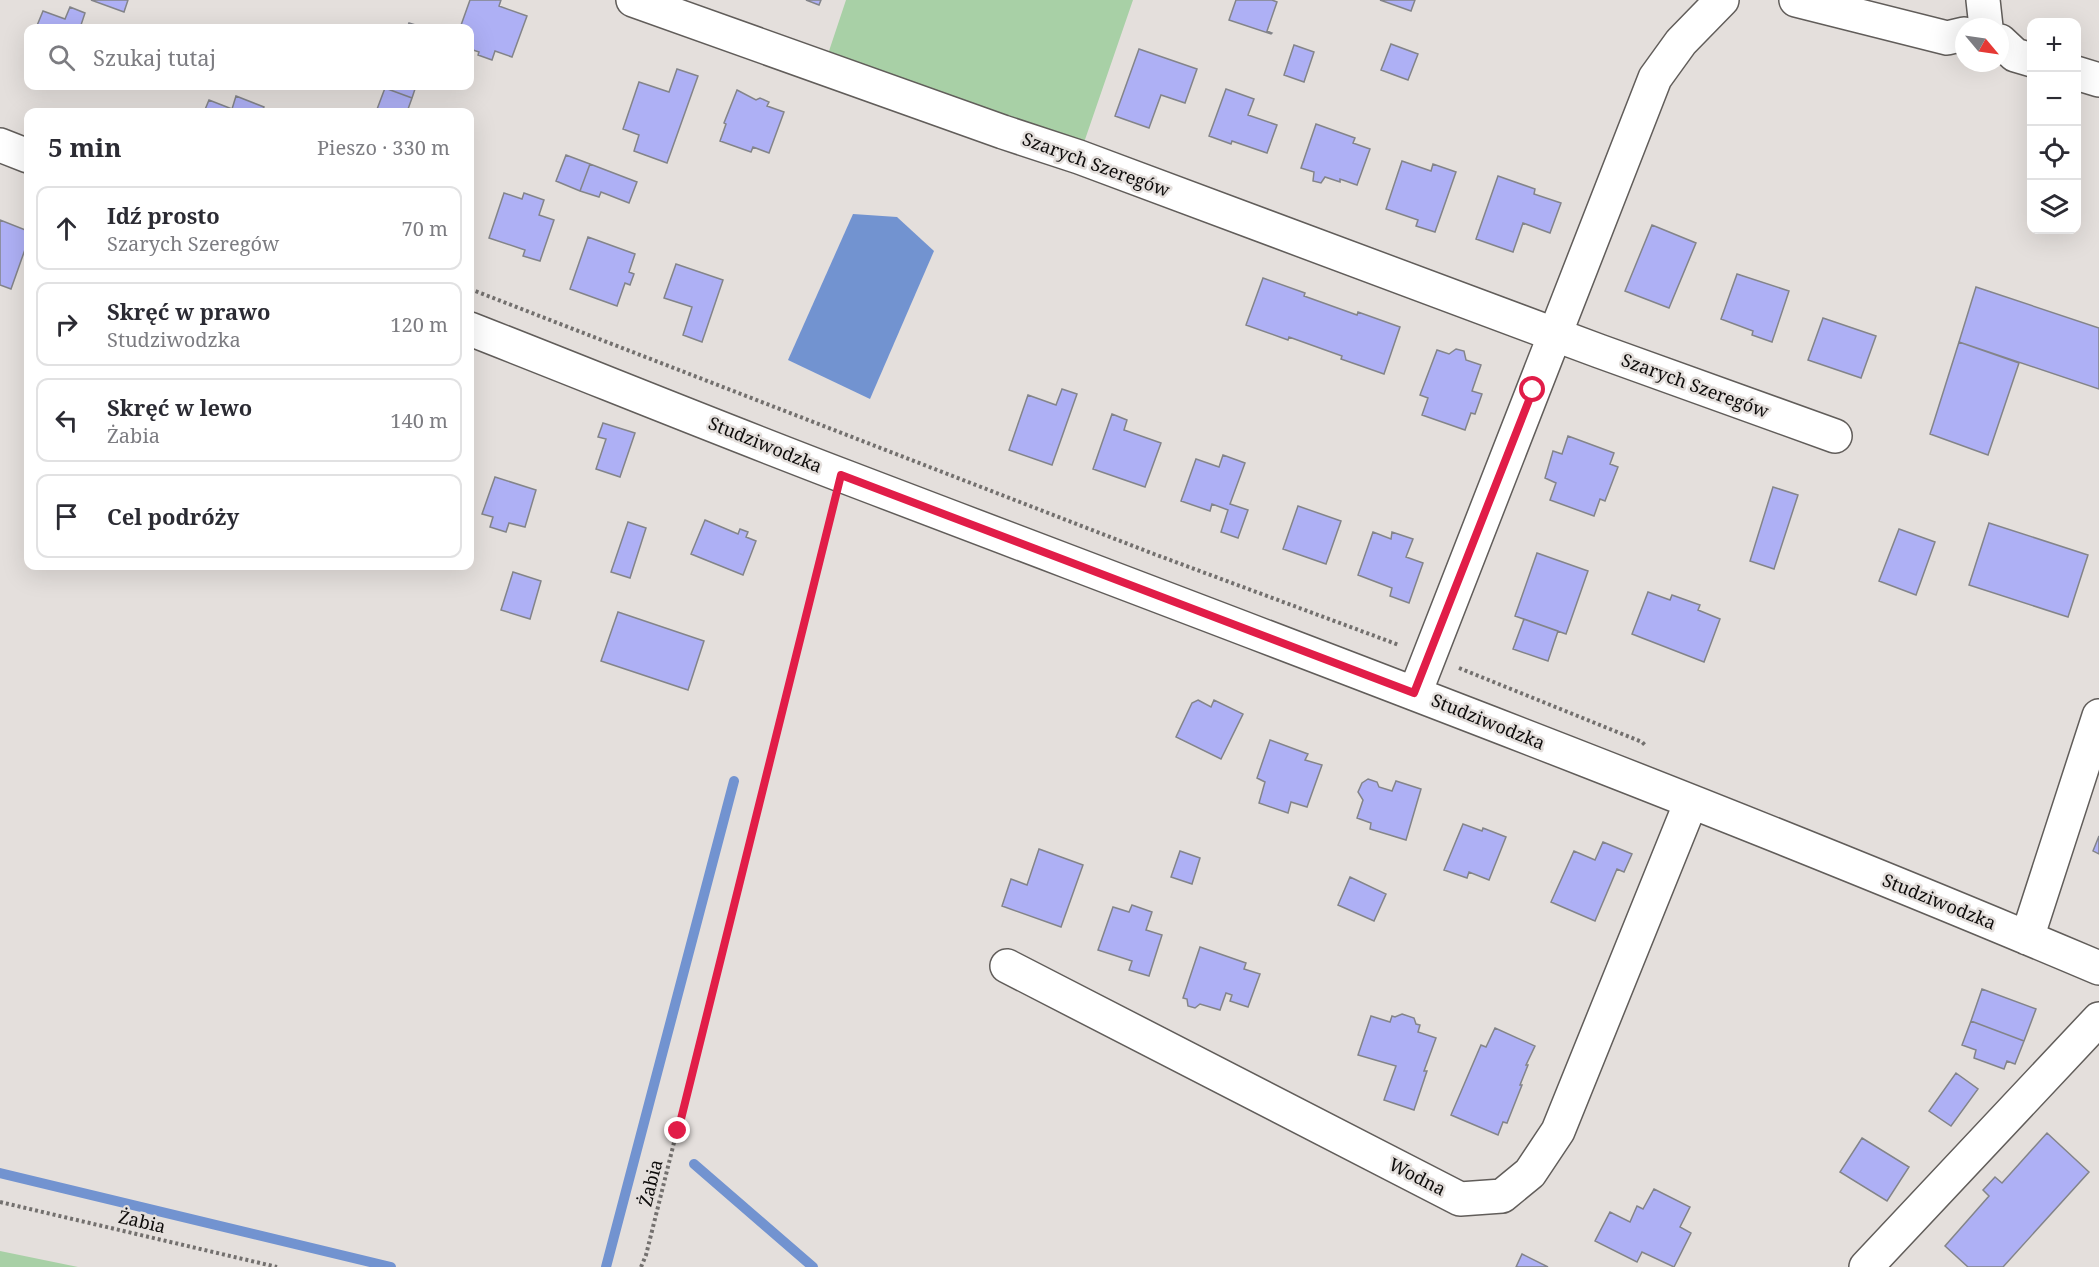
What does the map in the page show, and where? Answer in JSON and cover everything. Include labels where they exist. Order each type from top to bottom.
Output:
[{"type":"street","name":"Szarych Szeregów","points":[[633,0],[1079,157],[1834,436]]},
{"type":"street","points":[[1414,693],[1655,78],[1681,42],[1722,0]]},
{"type":"street","points":[[1796,0],[1947,38],[1955,36]]},
{"type":"street","points":[[1983,0],[1985,18]]},
{"type":"street","points":[[2009,49],[2015,55],[2027,59]]},
{"type":"street","points":[[2081,75],[2099,80]]},
{"type":"street","points":[[0,145],[24,154]]},
{"type":"street","name":"Studziwodzka","points":[[474,330],[841,475],[1414,693],[1691,802],[2099,968]]},
{"type":"street","points":[[2027,938],[2099,716]]},
{"type":"street","name":"Wodna","points":[[1007,966],[1460,1199],[1502,1196],[1530,1173],[1558,1131],[1691,802]]},
{"type":"street","points":[[1866,1267],[2099,1019]]},
{"type":"path","name":"Żabia","points":[[641,1267],[661,1199],[841,475]]},
{"type":"path","name":"Żabia","points":[[0,1202],[277,1267]]},
{"type":"green space","points":[[846,0],[1133,0],[1079,157],[823,69]]},
{"type":"green space","points":[[0,1251],[78,1267],[0,1267]]},
{"type":"water","points":[[853,214],[897,217],[934,251],[870,399],[788,360]]},
{"type":"building","points":[[91,0],[128,0],[124,12]]},
{"type":"building","points":[[470,0],[501,0],[499,6],[527,16],[512,57],[495,51],[492,60],[478,55],[479,52],[474,50],[474,24],[461,24]]},
{"type":"building","points":[[806,0],[821,0],[819,5]]},
{"type":"building","points":[[1236,0],[1277,2],[1267,31],[1272,33],[1229,20]]},
{"type":"building","points":[[1380,0],[1415,0],[1411,11]]},
{"type":"building","points":[[70,7],[85,13],[81,24],[38,24],[43,11],[65,19]]},
{"type":"building","points":[[1391,44],[1418,54],[1408,80],[1381,70]]},
{"type":"building","points":[[1294,45],[1314,52],[1304,82],[1284,75]]},
{"type":"building","points":[[1139,49],[1197,69],[1185,103],[1161,95],[1149,128],[1115,116]]},
{"type":"building","points":[[677,69],[698,76],[667,163],[634,151],[639,135],[623,129],[639,82],[669,92]]},
{"type":"building","points":[[1226,89],[1254,99],[1248,115],[1277,125],[1267,153],[1209,136]]},
{"type":"building","points":[[384,90],[412,98],[408,108],[378,108]]},
{"type":"building","points":[[390,90],[415,90],[412,98]]},
{"type":"building","points":[[737,90],[756,100],[760,98],[769,102],[767,106],[784,112],[769,153],[753,147],[751,152],[720,141],[726,124],[724,123]]},
{"type":"building","points":[[236,96],[264,107],[264,108],[232,108]]},
{"type":"building","points":[[209,100],[229,108],[206,108]]},
{"type":"building","points":[[1316,124],[1355,138],[1353,143],[1370,149],[1357,185],[1325,177],[1321,183],[1313,181],[1314,172],[1301,168]]},
{"type":"building","points":[[566,155],[590,164],[580,191],[556,181]]},
{"type":"building","points":[[1402,161],[1431,171],[1433,164],[1456,172],[1435,232],[1416,226],[1418,220],[1386,209]]},
{"type":"building","points":[[590,164],[637,182],[629,203],[601,192],[599,197],[580,191]]},
{"type":"building","points":[[1498,176],[1535,189],[1534,194],[1561,203],[1550,233],[1523,223],[1513,252],[1476,239]]},
{"type":"building","points":[[504,193],[522,199],[524,193],[544,200],[539,215],[554,220],[540,261],[523,256],[525,250],[489,238]]},
{"type":"building","points":[[0,220],[24,229],[24,252],[11,289],[0,285]]},
{"type":"building","points":[[1652,225],[1696,243],[1669,308],[1625,291]]},
{"type":"building","points":[[588,237],[635,254],[629,272],[634,274],[630,285],[625,283],[617,306],[570,289]]},
{"type":"building","points":[[676,264],[723,280],[702,342],[683,335],[692,307],[664,298]]},
{"type":"building","points":[[1737,274],[1789,291],[1772,342],[1752,335],[1753,331],[1721,319]]},
{"type":"building","points":[[1263,278],[1357,315],[1358,312],[1400,327],[1384,374],[1289,337],[1288,340],[1246,325]]},
{"type":"building","points":[[1976,287],[2099,328],[2099,389],[1959,342]]},
{"type":"building","points":[[1823,318],[1876,336],[1861,378],[1808,360]]},
{"type":"building","points":[[1959,342],[2019,363],[1988,455],[1930,434]]},
{"type":"building","points":[[1456,349],[1464,351],[1466,360],[1481,365],[1472,391],[1482,394],[1475,414],[1471,413],[1465,430],[1422,415],[1428,398],[1420,395],[1437,350],[1449,354]]},
{"type":"building","points":[[1062,389],[1077,394],[1052,465],[1009,450],[1028,395],[1056,405]]},
{"type":"building","points":[[1112,414],[1127,420],[1124,430],[1161,443],[1145,487],[1093,469]]},
{"type":"building","points":[[603,423],[635,433],[620,477],[596,469],[606,439],[598,437]]},
{"type":"building","points":[[1568,436],[1614,453],[1610,464],[1618,467],[1605,501],[1600,499],[1594,516],[1550,500],[1556,483],[1545,478],[1553,451],[1562,454]]},
{"type":"building","points":[[1223,455],[1245,463],[1230,504],[1248,510],[1238,538],[1221,532],[1228,510],[1212,504],[1210,511],[1181,501],[1196,459],[1219,467]]},
{"type":"building","points":[[495,477],[536,490],[525,527],[509,523],[506,532],[490,527],[493,517],[482,514]]},
{"type":"building","points":[[1773,487],[1798,495],[1774,569],[1750,561]]},
{"type":"building","points":[[1298,506],[1341,521],[1326,564],[1283,549]]},
{"type":"building","points":[[705,520],[738,534],[740,529],[748,532],[746,537],[756,541],[743,575],[691,554]]},
{"type":"building","points":[[628,522],[646,528],[630,578],[611,572]]},
{"type":"building","points":[[1989,523],[2088,555],[2068,617],[1969,585]]},
{"type":"building","points":[[1899,529],[1935,542],[1916,595],[1879,581]]},
{"type":"building","points":[[1373,532],[1391,539],[1392,532],[1413,539],[1406,557],[1423,563],[1409,603],[1390,596],[1392,588],[1358,575]]},
{"type":"building","points":[[1537,553],[1588,571],[1566,634],[1515,616]]},
{"type":"building","points":[[513,572],[541,581],[530,619],[501,610]]},
{"type":"building","points":[[1648,592],[1670,600],[1672,595],[1700,605],[1698,610],[1720,619],[1704,662],[1632,634]]},
{"type":"building","points":[[618,612],[704,641],[688,690],[601,661]]},
{"type":"building","points":[[1524,619],[1558,631],[1548,661],[1513,649]]},
{"type":"building","points":[[1198,700],[1211,707],[1214,700],[1243,714],[1221,759],[1176,737],[1192,703]]},
{"type":"building","points":[[1270,740],[1308,754],[1305,760],[1322,765],[1307,807],[1291,802],[1288,813],[1259,803],[1265,782],[1257,778]]},
{"type":"building","points":[[1368,779],[1377,782],[1379,787],[1392,791],[1396,781],[1421,789],[1406,840],[1370,829],[1371,823],[1357,818],[1363,800],[1358,792],[1362,783]]},
{"type":"building","points":[[1463,824],[1482,831],[1483,828],[1506,837],[1489,880],[1469,872],[1467,878],[1444,870]]},
{"type":"building","points":[[2099,836],[2099,854],[2093,851]]},
{"type":"building","points":[[1603,842],[1632,854],[1624,872],[1617,869],[1595,921],[1551,902],[1574,851],[1595,860]]},
{"type":"building","points":[[1039,849],[1083,865],[1061,927],[1002,906],[1011,879],[1027,885]]},
{"type":"building","points":[[1180,851],[1200,858],[1192,884],[1171,877]]},
{"type":"building","points":[[1350,877],[1386,894],[1374,921],[1338,905]]},
{"type":"building","points":[[1132,905],[1152,912],[1146,930],[1162,935],[1149,976],[1129,970],[1132,961],[1098,950],[1113,907],[1129,912]]},
{"type":"building","points":[[1200,947],[1246,963],[1244,969],[1260,974],[1248,1007],[1230,1001],[1232,995],[1226,993],[1220,1010],[1200,1004],[1195,1008],[1188,1006],[1187,999],[1183,998]]},
{"type":"building","points":[[1982,989],[2036,1009],[2024,1041],[1971,1021]]},
{"type":"building","points":[[1402,1014],[1414,1018],[1416,1024],[1420,1025],[1418,1032],[1436,1038],[1424,1071],[1427,1071],[1414,1110],[1384,1100],[1396,1066],[1358,1055],[1371,1016],[1390,1022],[1392,1016]]},
{"type":"building","points":[[1971,1021],[2024,1041],[2015,1064],[2007,1061],[2004,1069],[1974,1058],[1976,1050],[1962,1045]]},
{"type":"building","points":[[1495,1028],[1535,1046],[1526,1065],[1528,1065],[1520,1085],[1522,1085],[1507,1123],[1503,1122],[1498,1135],[1451,1115],[1481,1045],[1486,1047]]},
{"type":"building","points":[[1956,1073],[1978,1089],[1951,1126],[1929,1111]]},
{"type":"building","points":[[2047,1133],[2089,1172],[2003,1267],[1968,1267],[1945,1246],[1989,1196],[1983,1190],[1995,1177],[2002,1183]]},
{"type":"building","points":[[1862,1138],[1909,1167],[1887,1201],[1840,1172]]},
{"type":"building","points":[[1654,1189],[1690,1207],[1680,1227],[1691,1233],[1674,1267],[1642,1252],[1637,1262],[1595,1241],[1610,1212],[1630,1222],[1637,1206],[1643,1209]]},
{"type":"building","points":[[1522,1254],[1548,1267],[1516,1267]]},
{"type":"waterway","points":[[606,1267],[734,781]]},
{"type":"waterway","points":[[694,1164],[813,1267]]},
{"type":"waterway","points":[[0,1173],[391,1267]]},
{"type":"route","points":[[678,1131],[841,475],[1414,693],[1533,390]]}]
